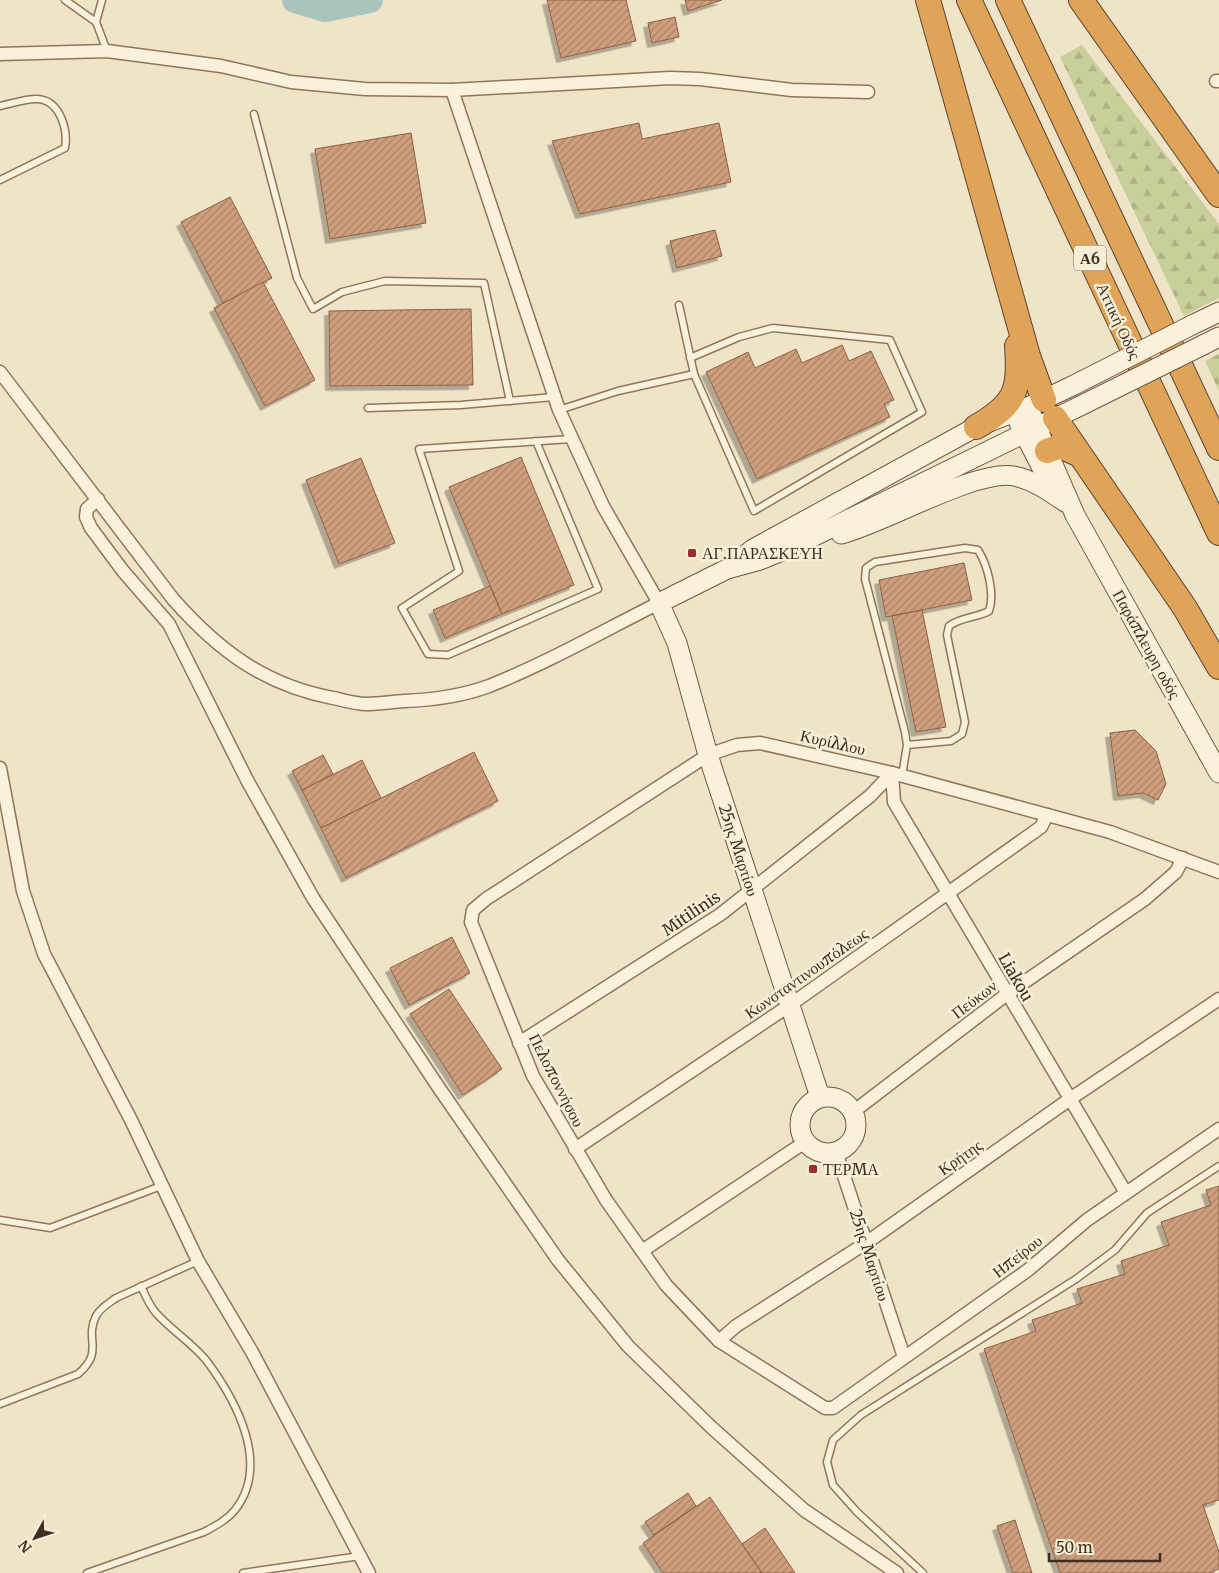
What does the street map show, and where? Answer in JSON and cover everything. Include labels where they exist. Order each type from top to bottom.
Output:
[{"type":"highway","points":[[928,0],[1034,375],[1034,417],[1078,454],[1185,608],[1219,666]]},
{"type":"highway","name":"Αττική Οδός","points":[[969,0],[1219,534]]},
{"type":"highway","name":"Α6","points":[[1008,0],[1219,448]]},
{"type":"highway","points":[[1081,0],[1219,195]]},
{"type":"highway","points":[[976,427],[1004,409],[1016,391],[1019,376],[1014,305]]},
{"type":"highway","points":[[1047,451],[1060,446],[1078,454]]},
{"type":"street","points":[[0,54],[106,51],[221,66],[291,82],[329,87],[452,90],[670,78],[700,79],[792,90],[868,92]]},
{"type":"street","points":[[452,90],[558,410],[603,506],[659,603]]},
{"type":"street","points":[[727,569],[760,560],[794,546],[1034,417],[1072,386],[1219,312]]},
{"type":"street","points":[[0,372],[173,599],[200,630],[239,660],[264,676],[304,692],[364,704],[436,699],[488,686],[727,569],[754,549],[976,427],[1034,417],[1080,406],[1211,341]]},
{"type":"street","name":"Παράπλευρη οδός","points":[[1034,417],[1070,509]]},
{"type":"street","name":"Παράπλευρη οδός","points":[[1034,417],[1048,480],[1070,509],[1219,773]]},
{"type":"street","points":[[794,546],[854,530],[976,480],[995,476],[1013,476],[1040,486],[1070,509]]},
{"type":"street","points":[[98,499],[87,509],[86,517],[91,528],[124,571],[169,624],[247,780],[312,898],[439,1088],[558,1260],[628,1346],[710,1427],[804,1510],[897,1573]]},
{"type":"street","name":"25ης Μαρτίου","points":[[659,603],[677,643],[708,755],[820,1097]]},
{"type":"street","name":"Κυρίλλου","points":[[473,910],[486,899],[708,755],[738,745],[760,743],[897,774],[1047,815],[1127,838],[1219,872]]},
{"type":"street","points":[[0,768],[23,890],[44,954],[130,1120],[198,1261],[252,1352],[369,1573]]},
{"type":"street","name":"Mitilinis","points":[[519,1043],[721,914],[897,774]]},
{"type":"street","name":"Liakou","points":[[897,774],[894,802],[1126,1192]]},
{"type":"street","name":"Κωνσταντινουπόλεως","points":[[575,1149],[790,1005],[1041,827],[1047,815]]},
{"type":"street","name":"Πεύκων","points":[[853,1112],[1007,994],[1145,899],[1176,872],[1183,858]]},
{"type":"street","name":"Πελοποννήσου","points":[[473,910],[471,922],[533,1076],[606,1200],[666,1285],[719,1341],[825,1408],[833,1408]]},
{"type":"street","name":"Κρήτης","points":[[719,1341],[736,1326],[866,1243],[1070,1099],[1219,999]]},
{"type":"street","points":[[820,1097],[833,1097],[845,1102],[853,1112],[856,1124],[854,1136],[847,1146],[836,1152],[825,1153],[814,1150],[806,1142],[800,1129],[801,1116],[808,1104],[820,1097]]},
{"type":"street","name":"Ηπείρου","points":[[833,1408],[1028,1270],[1087,1220],[1219,1130]]},
{"type":"street","points":[[642,1251],[806,1142]]},
{"type":"street","name":"25ης Μαρτίου","points":[[836,1152],[904,1358]]},
{"type":"lane","points":[[65,0],[96,22]]},
{"type":"lane","points":[[102,0],[96,22],[106,51]]},
{"type":"lane","points":[[0,106],[38,99],[46,102],[53,107],[63,120],[67,139],[65,148],[0,180]]},
{"type":"lane","points":[[254,114],[297,278],[313,309],[342,292],[384,281],[484,283],[510,401]]},
{"type":"lane","points":[[678,305],[690,358],[694,374],[754,511],[922,412],[890,340],[773,328],[739,337],[690,358]]},
{"type":"lane","points":[[558,410],[618,391],[694,374]]},
{"type":"lane","points":[[368,408],[554,397]]},
{"type":"lane","points":[[536,441],[598,589],[448,655],[428,654],[402,608],[459,571],[419,449],[536,441],[571,439]]},
{"type":"lane","points":[[897,774],[906,745],[865,579],[866,568],[875,562],[965,548],[978,550],[984,560],[993,601],[989,611],[982,615],[956,621],[949,626],[947,635],[965,722],[962,734],[951,741],[906,745]]},
{"type":"lane","points":[[923,1573],[857,1512],[833,1485],[827,1462],[833,1440],[861,1415],[1076,1280],[1115,1250],[1147,1212],[1219,1166]]},
{"type":"lane","points":[[0,1220],[50,1228],[161,1186]]},
{"type":"lane","points":[[0,1404],[78,1374],[88,1365],[93,1355],[92,1328],[96,1316],[104,1306],[141,1286],[198,1261]]},
{"type":"lane","points":[[87,1573],[204,1532],[221,1523],[234,1512],[246,1494],[250,1475],[250,1452],[235,1407],[205,1359],[156,1313],[141,1286]]},
{"type":"lane","points":[[243,1573],[282,1570],[360,1556]]},
{"type":"green space","points":[[1082,45],[1219,224],[1219,298],[1184,316],[1060,57]]},
{"type":"green space","points":[[1219,354],[1219,391],[1205,361]]},
{"type":"building","points":[[547,0],[626,0],[636,41],[561,58]]},
{"type":"building","points":[[685,0],[722,0],[688,11]]},
{"type":"building","points":[[675,17],[679,37],[652,43],[648,23]]},
{"type":"building","points":[[639,123],[642,139],[719,123],[731,182],[580,214],[552,141]]},
{"type":"building","points":[[411,133],[426,223],[330,239],[315,149]]},
{"type":"building","points":[[230,197],[272,278],[223,303],[181,222]]},
{"type":"building","points":[[715,230],[722,256],[677,268],[670,241]]},
{"type":"building","points":[[263,282],[315,380],[265,406],[214,308]]},
{"type":"building","points":[[471,309],[473,385],[330,386],[329,311]]},
{"type":"building","points":[[842,345],[849,361],[871,351],[894,400],[884,404],[890,417],[757,479],[706,372],[748,352],[755,368],[796,349],[802,363]]},
{"type":"building","points":[[521,457],[574,585],[502,614],[449,487]]},
{"type":"building","points":[[361,458],[395,543],[339,564],[306,480]]},
{"type":"building","points":[[964,563],[972,600],[886,617],[879,580]]},
{"type":"building","points":[[490,586],[502,614],[445,638],[433,610]]},
{"type":"building","points":[[922,610],[946,727],[916,732],[892,616]]},
{"type":"building","points":[[1135,730],[1156,751],[1166,784],[1158,800],[1143,793],[1118,796],[1110,733]]},
{"type":"building","points":[[474,752],[498,801],[346,878],[321,828]]},
{"type":"building","points":[[323,755],[333,774],[302,790],[292,771]]},
{"type":"building","points":[[362,760],[381,798],[321,828],[302,790]]},
{"type":"building","points":[[452,937],[470,973],[409,1005],[390,968]]},
{"type":"building","points":[[449,989],[502,1069],[463,1095],[410,1014]]},
{"type":"building","points":[[1219,1186],[1219,1500],[1203,1505],[1219,1552],[1219,1569],[1208,1573],[1060,1573],[984,1349],[1036,1331],[1032,1320],[1082,1303],[1077,1289],[1125,1274],[1121,1261],[1169,1245],[1161,1222],[1211,1205],[1206,1190]]},
{"type":"building","points":[[688,1493],[696,1506],[654,1535],[645,1522]]},
{"type":"building","points":[[710,1497],[762,1573],[663,1573],[643,1543]]},
{"type":"building","points":[[1015,1520],[1032,1573],[1013,1573],[997,1526]]},
{"type":"building","points":[[765,1528],[795,1573],[762,1573],[742,1544]]},
{"type":"waterway","points":[[295,0],[325,9],[370,0]]},
{"type":"place","name":"ΑΓ.ΠΑΡΑΣΚΕΥΗ","points":[[692,553]]},
{"type":"place","name":"ΤΕΡΜΑ","points":[[813,1169]]}]
